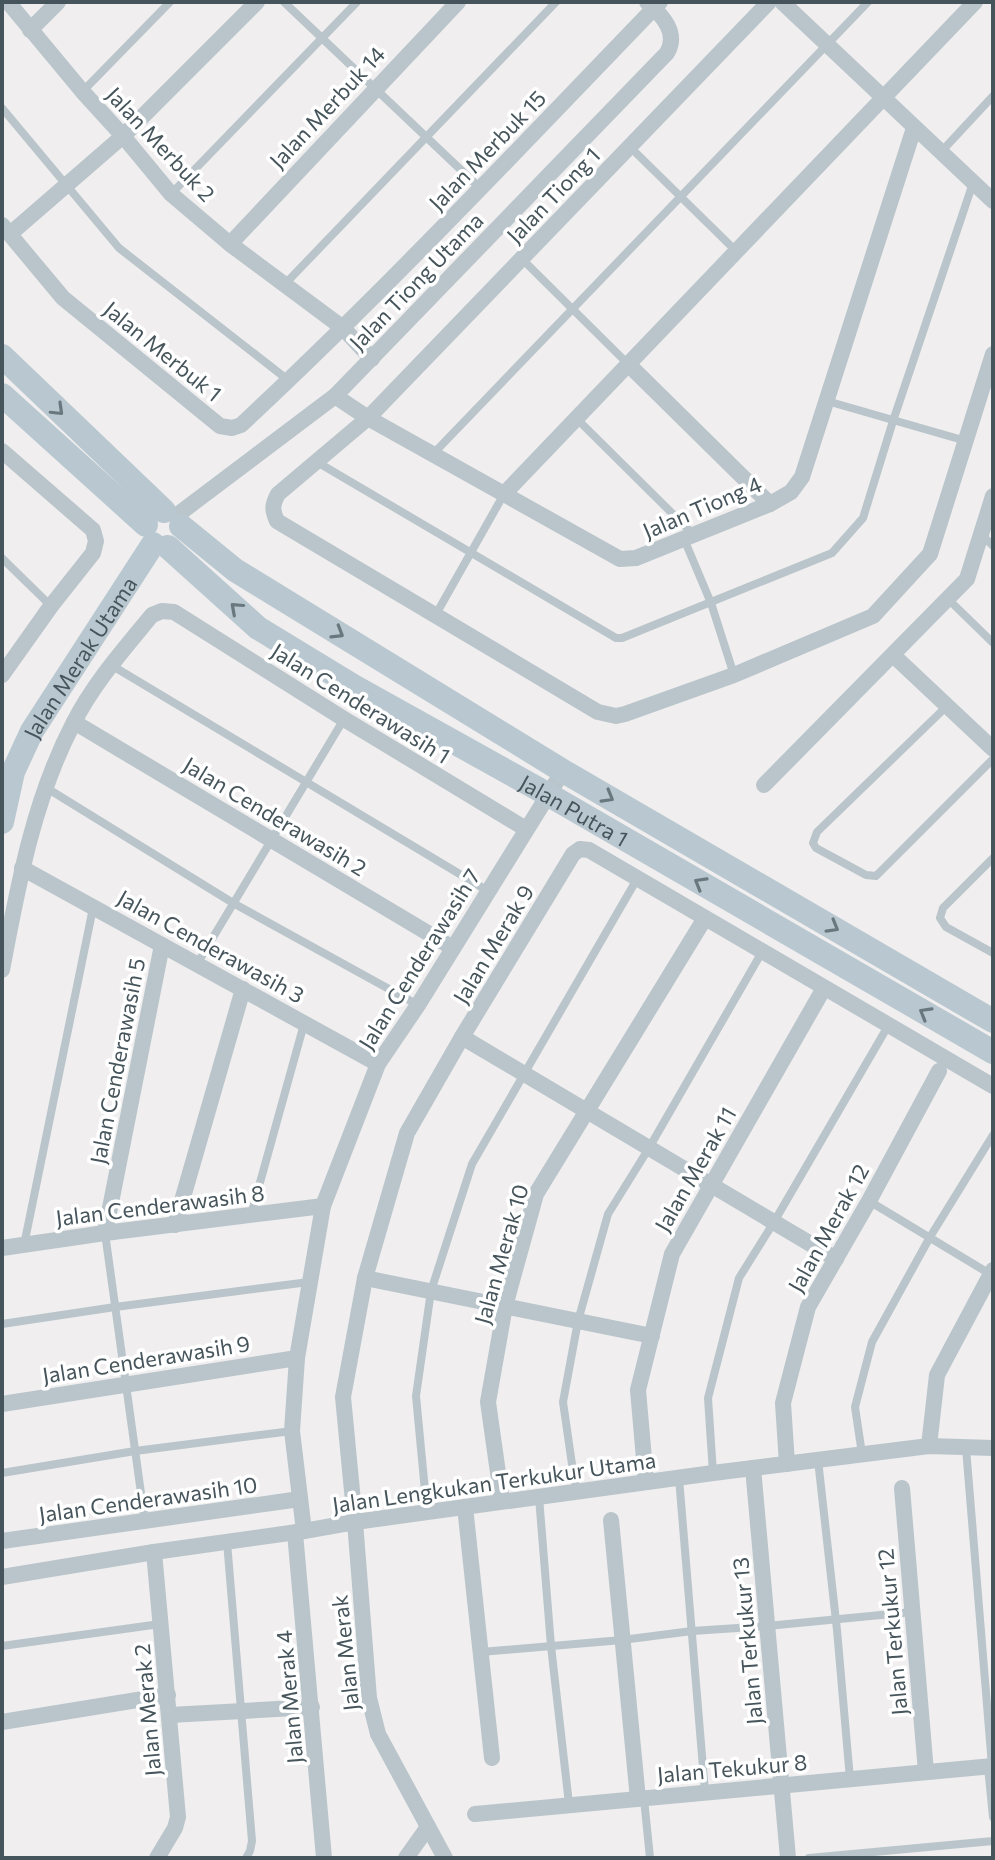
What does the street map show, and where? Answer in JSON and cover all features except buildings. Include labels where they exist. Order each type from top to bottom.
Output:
[{"type":"main road","name":"Jalan Putra 1","points":[[2,356],[258,628],[355,687],[549,795],[993,1052]]},
{"type":"main road","name":"Jalan Putra 1","points":[[2,395],[165,528],[563,771],[993,1021]]},
{"type":"main road","name":"Jalan Merak Utama","points":[[2,822],[13,772],[32,731],[165,528]]},
{"type":"street","name":"Jalan Merbuk 2","points":[[8,2],[171,194],[230,244],[343,328],[372,359]]},
{"type":"street","points":[[30,30],[58,2]]},
{"type":"street","points":[[6,230],[66,185],[123,136],[257,2]]},
{"type":"street","name":"Jalan Merbuk 14","points":[[230,244],[458,2]]},
{"type":"street","name":"Jalan Tiong 1","points":[[434,616],[277,521],[272,511],[273,502],[278,494],[368,418],[769,2]]},
{"type":"street","points":[[782,2],[993,201]]},
{"type":"street","points":[[504,494],[975,2]]},
{"type":"street","name":"Jalan Tiong Utama","points":[[165,528],[335,396],[667,53],[671,46],[671,31],[654,4]]},
{"type":"street","name":"Jalan Merbuk 15","points":[[343,328],[481,189],[654,4]]},
{"type":"street","name":"Jalan Tiong 4","points":[[335,396],[368,418],[620,559],[636,558],[770,504],[791,492],[802,477],[914,128]]},
{"type":"street","name":"Jalan Merbuk 1","points":[[6,230],[63,298],[220,426],[232,428],[241,425],[343,328]]},
{"type":"street","points":[[434,616],[607,716],[625,714],[734,675],[873,616],[930,554],[993,354]]},
{"type":"street","points":[[628,364],[770,504]]},
{"type":"street","points":[[2,451],[93,530],[96,541],[93,553],[7,655],[2,675]]},
{"type":"street","points":[[764,785],[967,579],[987,540],[993,496]]},
{"type":"street","name":"Jalan Cenderawasih 1","points":[[111,665],[152,615],[162,611],[174,612],[526,829]]},
{"type":"street","points":[[893,655],[993,749]]},
{"type":"street","points":[[2,970],[22,868],[45,787],[74,722],[111,665]]},
{"type":"street","name":"Jalan Cenderawasih 2","points":[[74,722],[453,948]]},
{"type":"street","name":"Jalan Cenderawasih 7","points":[[300,1532],[300,1499],[292,1431],[297,1358],[323,1206],[378,1064],[563,771]]},
{"type":"street","name":"Jalan Merak 9","points":[[355,1522],[343,1397],[365,1278],[407,1133],[576,851],[589,850],[993,1086]]},
{"type":"street","name":"Jalan Cenderawasih 3","points":[[22,868],[378,1064]]},
{"type":"street","name":"Jalan Merak 10","points":[[502,1501],[488,1402],[505,1306],[536,1194],[705,918]]},
{"type":"street","name":"Jalan Cenderawasih 5","points":[[105,1233],[162,945]]},
{"type":"street","name":"Jalan Merak 11","points":[[646,1482],[638,1390],[672,1254],[824,988]]},
{"type":"street","points":[[175,1225],[243,989]]},
{"type":"street","points":[[462,1037],[836,1259]]},
{"type":"street","name":"Jalan Merak 12","points":[[787,1464],[783,1403],[808,1307],[939,1071]]},
{"type":"street","name":"Jalan Cenderawasih 8","points":[[2,1248],[323,1206]]},
{"type":"street","points":[[929,1446],[937,1375],[992,1272]]},
{"type":"street","points":[[365,1278],[652,1336]]},
{"type":"street","name":"Jalan Cenderawasih 9","points":[[2,1404],[297,1358]]},
{"type":"street","name":"Jalan Lengkukan Terkukur Utama","points":[[2,1577],[355,1522],[679,1477],[929,1446],[993,1448]]},
{"type":"street","name":"Jalan Terkukur 13","points":[[753,1468],[788,1858]]},
{"type":"street","name":"Jalan Terkukur 12","points":[[902,1488],[926,1772]]},
{"type":"street","name":"Jalan Cenderawasih 10","points":[[2,1541],[300,1499]]},
{"type":"street","points":[[465,1507],[492,1758]]},
{"type":"street","points":[[611,1520],[641,1798]]},
{"type":"street","name":"Jalan Merak","points":[[355,1522],[369,1698],[378,1734],[445,1858]]},
{"type":"street","name":"Jalan Merak 4","points":[[300,1532],[324,1858]]},
{"type":"street","name":"Jalan Merak 2","points":[[154,1552],[178,1823],[157,1858]]},
{"type":"street","points":[[2,1722],[168,1695]]},
{"type":"street","points":[[170,1715],[312,1707]]},
{"type":"street","name":"Jalan Tekukur 8","points":[[475,1814],[991,1766]]},
{"type":"street","points":[[406,1858],[428,1827]]},
{"type":"lane","points":[[82,91],[170,2]]},
{"type":"lane","points":[[284,2],[481,189]]},
{"type":"lane","points":[[171,194],[357,2]]},
{"type":"lane","points":[[285,285],[556,2]]},
{"type":"lane","points":[[433,454],[868,2]]},
{"type":"lane","points":[[941,152],[993,96]]},
{"type":"lane","points":[[2,108],[119,248],[288,381]]},
{"type":"lane","points":[[630,146],[736,251]]},
{"type":"lane","points":[[317,462],[616,638],[832,553],[863,518],[973,182]]},
{"type":"lane","points":[[522,259],[628,364]]},
{"type":"lane","points":[[827,401],[966,441]]},
{"type":"lane","points":[[576,419],[689,537],[734,675]]},
{"type":"lane","points":[[434,616],[504,494]]},
{"type":"lane","points":[[2,558],[51,606]]},
{"type":"lane","points":[[948,599],[993,643]]},
{"type":"lane","points":[[111,665],[488,891]]},
{"type":"lane","points":[[947,706],[817,832],[813,843],[816,848],[866,875],[876,876],[993,759]]},
{"type":"lane","points":[[197,964],[344,719]]},
{"type":"lane","points":[[45,787],[233,903],[418,1005]]},
{"type":"lane","points":[[993,858],[943,908],[940,918],[946,927],[993,953]]},
{"type":"lane","points":[[427,1512],[416,1396],[431,1291],[472,1164],[638,878]]},
{"type":"lane","points":[[24,1245],[93,907]]},
{"type":"lane","points":[[576,1492],[563,1402],[578,1321],[608,1214],[762,952]]},
{"type":"lane","points":[[251,1215],[304,1023]]},
{"type":"lane","points":[[713,1473],[708,1398],[739,1278],[888,1026]]},
{"type":"lane","points":[[863,1455],[855,1407],[872,1342],[930,1237],[993,1135]]},
{"type":"lane","points":[[869,1201],[992,1272]]},
{"type":"lane","points":[[105,1233],[145,1522]]},
{"type":"lane","points":[[2,1324],[309,1282]]},
{"type":"lane","points":[[2,1473],[135,1451],[292,1431]]},
{"type":"lane","points":[[966,1447],[993,1817]]},
{"type":"lane","points":[[818,1460],[850,1779]]},
{"type":"lane","points":[[679,1477],[705,1792]]},
{"type":"lane","points":[[539,1497],[551,1646],[569,1804]]},
{"type":"lane","points":[[227,1542],[252,1841],[246,1858]]},
{"type":"lane","points":[[481,1652],[912,1612]]},
{"type":"lane","points":[[2,1646],[161,1624]]},
{"type":"lane","points":[[641,1798],[650,1858]]},
{"type":"lane","points":[[809,1858],[993,1841]]}]
